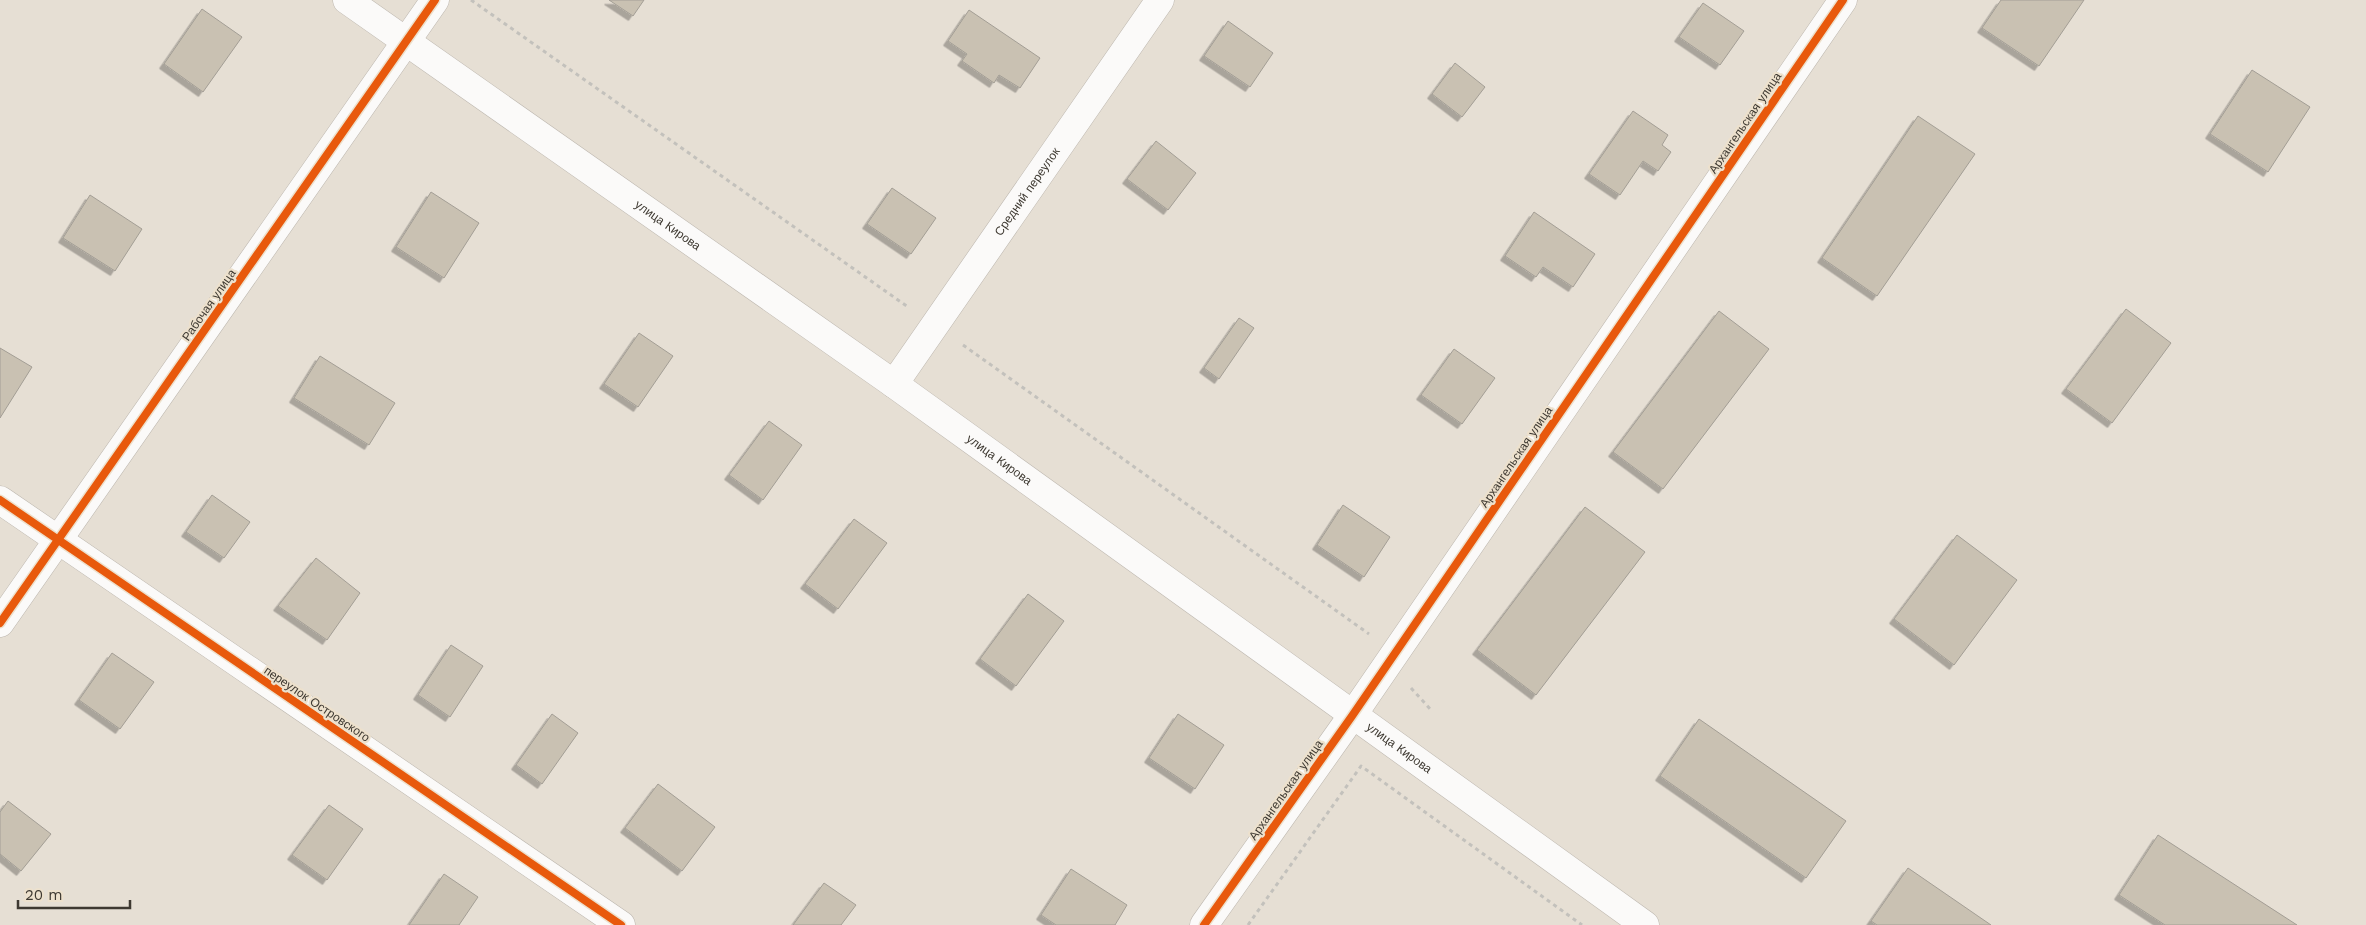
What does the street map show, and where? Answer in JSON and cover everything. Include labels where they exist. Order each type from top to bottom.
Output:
[{"type":"street","name":"улица Кирова","points":[[347,0],[894,384],[1644,925]]},
{"type":"street","name":"Рабочая улица","points":[[0,623],[435,0]]},
{"type":"street","name":"Средний переулок","points":[[894,384],[1160,0]]},
{"type":"street","name":"Архангельская улица","points":[[1204,925],[1352,716],[1843,0]]},
{"type":"street","name":"переулок Островского","points":[[0,500],[622,925]]},
{"type":"path","points":[[471,0],[935,325],[1396,652]]},
{"type":"path","points":[[1248,925],[1360,766],[1582,925]]},
{"type":"building","points":[[609,0],[644,0],[633,16]]},
{"type":"building","points":[[2001,0],[2084,0],[2039,66],[1982,28]]},
{"type":"building","points":[[1703,3],[1744,31],[1720,65],[1679,37]]},
{"type":"building","points":[[202,9],[242,37],[203,92],[164,64]]},
{"type":"building","points":[[969,10],[1040,58],[1020,88],[999,75],[994,83],[962,61],[967,54],[948,41]]},
{"type":"building","points":[[1228,21],[1273,53],[1250,87],[1204,56]]},
{"type":"building","points":[[1455,63],[1485,87],[1462,117],[1432,94]]},
{"type":"building","points":[[2252,70],[2310,107],[2268,172],[2210,134]]},
{"type":"building","points":[[1633,111],[1668,135],[1662,145],[1671,152],[1658,171],[1643,161],[1620,195],[1589,174]]},
{"type":"building","points":[[1918,116],[1975,154],[1877,296],[1822,258]]},
{"type":"building","points":[[1156,141],[1196,173],[1168,210],[1127,179]]},
{"type":"building","points":[[892,188],[936,218],[911,254],[867,224]]},
{"type":"building","points":[[431,192],[479,223],[444,278],[396,247]]},
{"type":"building","points":[[90,195],[142,229],[115,271],[63,238]]},
{"type":"building","points":[[1534,212],[1595,254],[1573,287],[1543,267],[1536,277],[1505,256]]},
{"type":"building","points":[[2126,309],[2171,343],[2112,423],[2066,389]]},
{"type":"building","points":[[1719,311],[1769,349],[1663,489],[1613,452]]},
{"type":"building","points":[[1239,318],[1254,328],[1219,379],[1204,368]]},
{"type":"building","points":[[639,333],[673,356],[638,407],[604,384]]},
{"type":"building","points":[[0,348],[32,367],[0,418]]},
{"type":"building","points":[[1454,349],[1495,378],[1462,424],[1421,395]]},
{"type":"building","points":[[320,356],[395,403],[369,445],[294,398]]},
{"type":"building","points":[[769,421],[802,445],[763,500],[729,475]]},
{"type":"building","points":[[212,495],[250,522],[224,558],[186,532]]},
{"type":"building","points":[[1343,505],[1390,537],[1364,577],[1317,545]]},
{"type":"building","points":[[1585,507],[1645,552],[1536,695],[1477,650]]},
{"type":"building","points":[[854,519],[887,543],[838,609],[805,584]]},
{"type":"building","points":[[1957,535],[2017,580],[1954,665],[1894,619]]},
{"type":"building","points":[[316,558],[360,593],[327,640],[278,606]]},
{"type":"building","points":[[1028,594],[1064,621],[1016,686],[980,659]]},
{"type":"building","points":[[451,645],[483,666],[450,717],[418,695]]},
{"type":"building","points":[[112,653],[154,682],[120,729],[79,700]]},
{"type":"building","points":[[552,714],[578,733],[542,784],[516,765]]},
{"type":"building","points":[[1178,714],[1224,745],[1195,789],[1149,758]]},
{"type":"building","points":[[1699,719],[1846,821],[1806,878],[1660,776]]},
{"type":"building","points":[[658,784],[715,827],[682,871],[625,828]]},
{"type":"building","points":[[8,801],[51,834],[21,871],[0,854],[0,812]]},
{"type":"building","points":[[329,805],[363,829],[327,880],[292,855]]},
{"type":"building","points":[[2158,835],[2297,925],[2165,925],[2119,895]]},
{"type":"building","points":[[1908,868],[1991,925],[1877,925],[1871,921]]},
{"type":"building","points":[[1071,869],[1127,905],[1115,925],[1056,925],[1041,915]]},
{"type":"building","points":[[444,874],[478,897],[459,925],[409,925]]},
{"type":"building","points":[[824,883],[856,905],[841,925],[793,925]]},
{"type":"cycle path","points":[[0,623],[435,0]]},
{"type":"cycle path","points":[[1204,925],[1352,716],[1843,0]]},
{"type":"cycle path","points":[[0,500],[621,925]]}]
